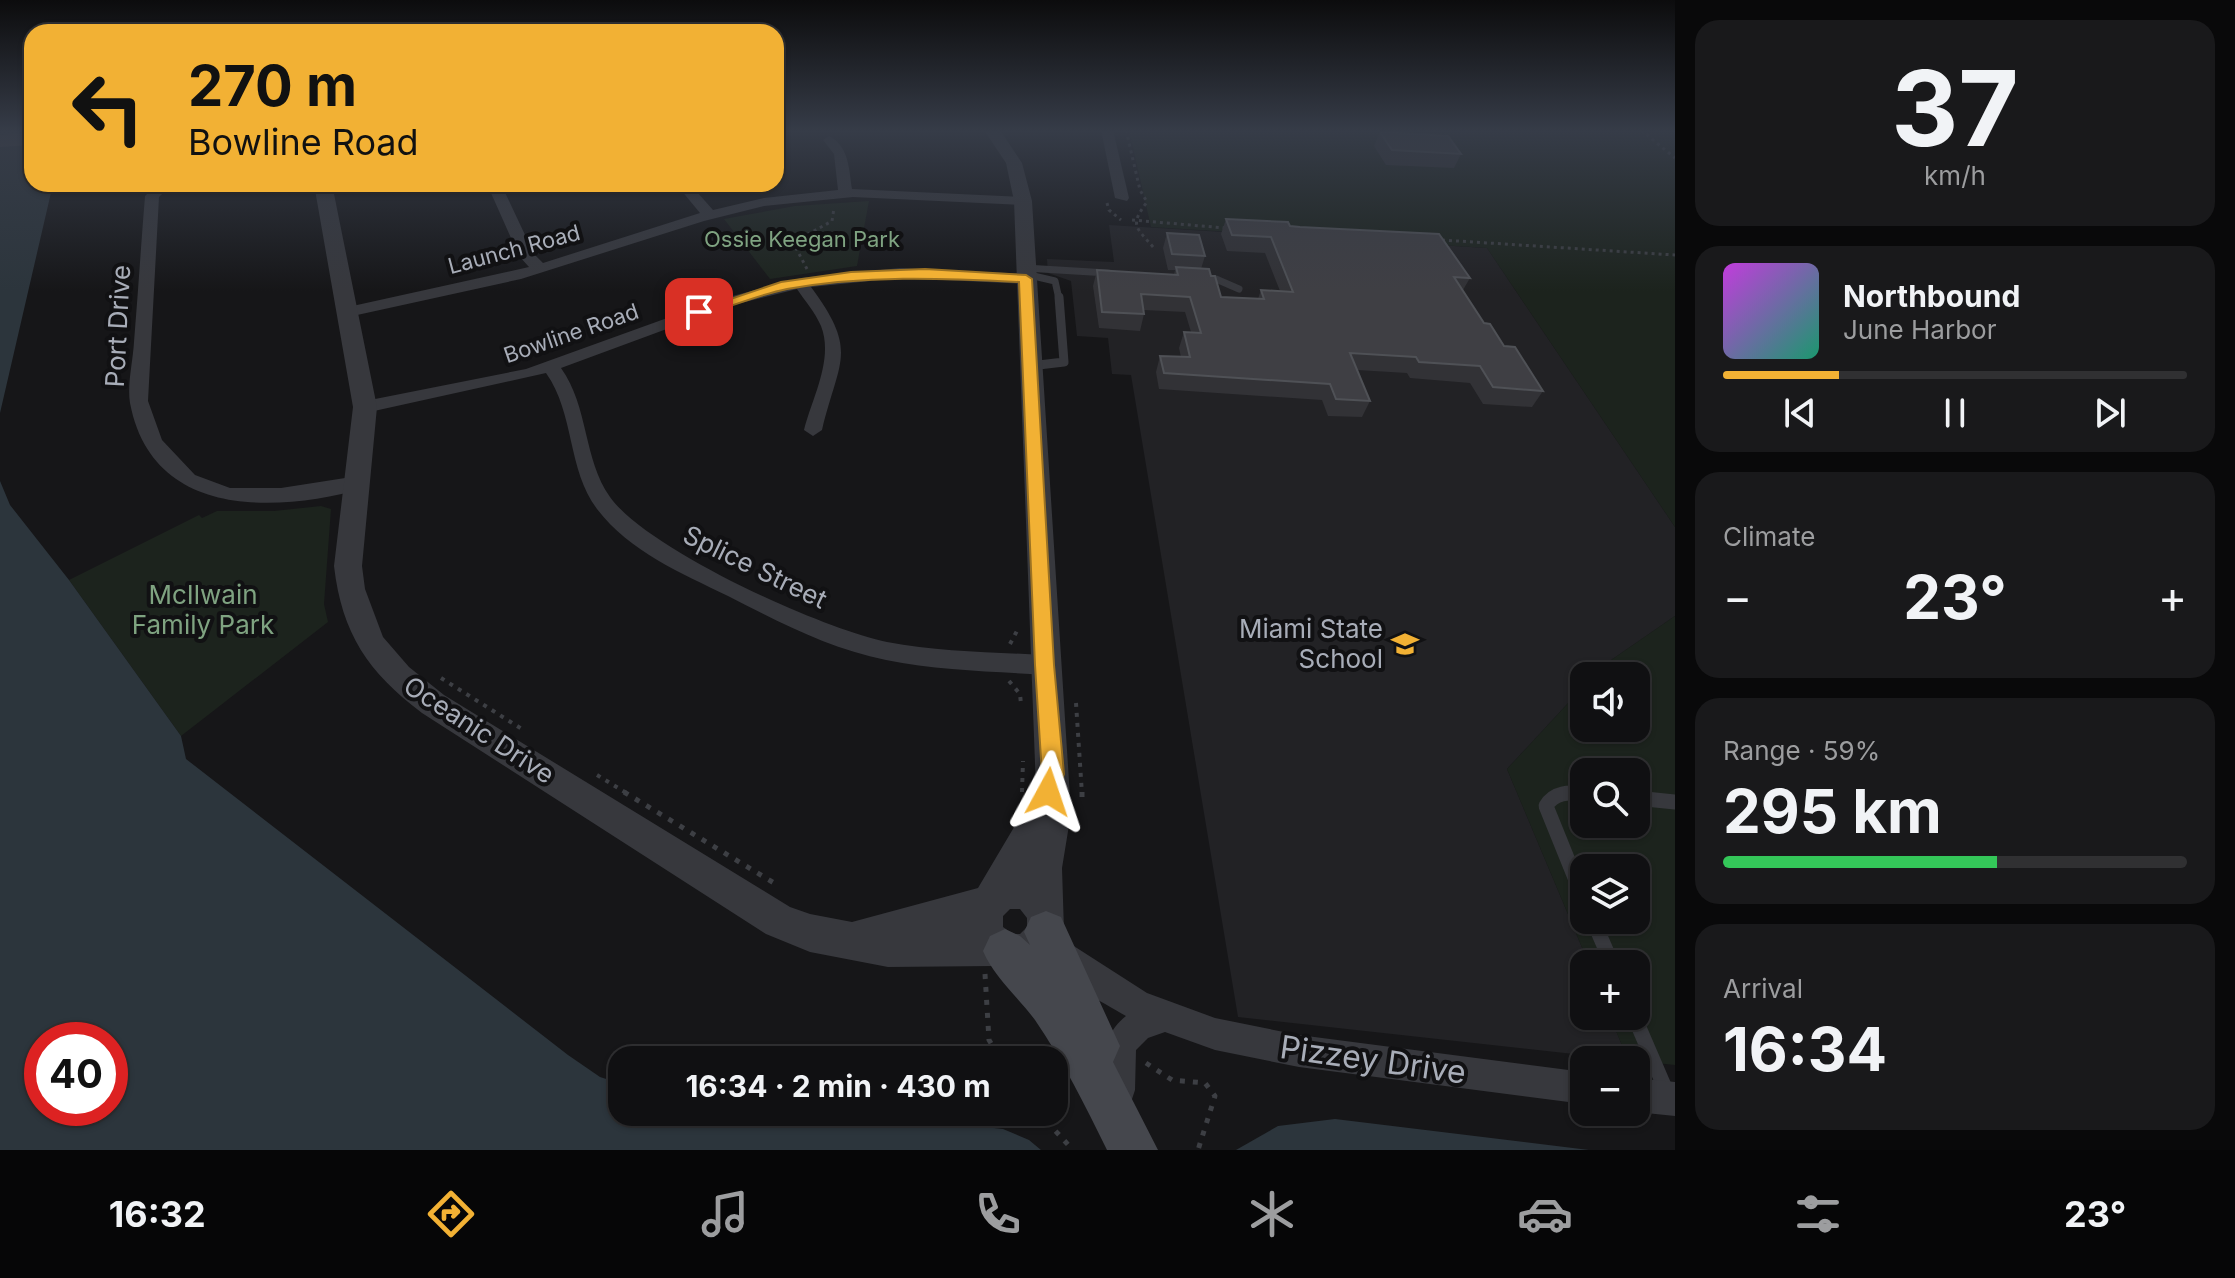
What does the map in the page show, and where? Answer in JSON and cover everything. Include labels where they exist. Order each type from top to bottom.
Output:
[{"type":"main road","points":[[1045,924],[1077,1006],[1132,1077],[1135,1150]]},
{"type":"main road","points":[[996,956],[1036,982],[1102,1089],[1135,1150]]},
{"type":"street","points":[[840,184],[840,194]]},
{"type":"street","points":[[1019,184],[1023,201],[1044,665],[1053,774],[1054,813],[1044,868],[1045,924],[1038,946],[1031,951],[996,956],[984,926],[990,900],[1033,832],[1053,774]]},
{"type":"street","points":[[1119,184],[1122,198]]},
{"type":"street","name":"Port Drive","points":[[156,192],[152,196],[139,382],[142,417],[153,442],[188,480],[228,495],[281,495],[358,483]]},
{"type":"street","name":"Oceanic Drive","points":[[325,192],[365,407],[348,566],[349,585],[363,631],[394,674],[433,704],[755,907],[810,933],[888,948],[996,956]]},
{"type":"street","points":[[498,192],[527,256],[539,268]]},
{"type":"street","points":[[690,192],[709,214]]},
{"type":"street","name":"Launch Road","points":[[348,312],[539,268],[709,214],[775,200],[840,194],[1023,201]]},
{"type":"street","name":"Bowline Road","points":[[365,407],[551,367],[723,303],[806,278],[900,273],[1025,274]]},
{"type":"street","points":[[806,278],[833,340],[828,377],[813,430]]},
{"type":"street","name":"Splice Street","points":[[551,367],[564,386],[593,486],[620,522],[657,550],[812,628],[864,645],[919,655],[1044,665]]},
{"type":"street","points":[[990,900],[1007,891],[1024,893],[1045,924]]},
{"type":"street","name":"Oceanic Drive","points":[[838,940],[907,928],[990,900]]},
{"type":"street","name":"Pizzey Drive","points":[[1045,924],[1064,955],[1078,968],[1111,992],[1164,1017],[1272,1047],[1570,1086]]},
{"type":"street","points":[[1132,1077],[1118,1066],[1124,1039],[1130,1030],[1143,1022],[1164,1017]]},
{"type":"street","points":[[1650,1097],[1672,1099]]},
{"type":"lane","points":[[1025,274],[1113,273]]},
{"type":"lane","points":[[1025,274],[1055,281],[1058,285],[1064,362],[1030,366]]},
{"type":"lane","points":[[1185,278],[1216,279],[1239,289]]},
{"type":"lane","points":[[1570,792],[1550,799],[1546,806],[1570,865]]},
{"type":"lane","points":[[1650,799],[1675,802]]},
{"type":"lane","points":[[1640,1030],[1672,1099]]},
{"type":"path","points":[[1133,220],[1147,202],[1139,184]]},
{"type":"path","points":[[806,278],[796,248],[803,237],[832,221],[840,194]]},
{"type":"path","points":[[1133,220],[1231,228]]},
{"type":"path","points":[[1133,220],[1154,248]]},
{"type":"path","points":[[1439,240],[1675,255]]},
{"type":"path","points":[[1010,644],[1018,632],[1018,618]]},
{"type":"path","points":[[429,670],[527,732]]},
{"type":"path","points":[[1007,679],[1020,694],[1022,710]]},
{"type":"path","points":[[1022,799],[1023,752]]},
{"type":"path","points":[[589,770],[787,891]]},
{"type":"path","points":[[993,1046],[989,1040],[996,956]]},
{"type":"path","points":[[1132,1077],[1158,1076],[1181,1084],[1205,1083],[1215,1096],[1198,1150]]},
{"type":"path","points":[[1051,1126],[1073,1150]]},
{"type":"shaded area","points":[[0,184],[24,184],[24,192],[51,192],[0,413]]},
{"type":"shaded area","name":"Miami State School","points":[[1109,225],[1487,248],[1675,527],[1675,616],[1608,662],[1570,662],[1570,701],[1507,769],[1570,919],[1570,934],[1576,934],[1583,950],[1570,950],[1570,1030],[1616,1030],[1622,1046],[1570,1046],[1570,1054],[1238,1017],[1131,375],[1112,374],[1108,338],[1077,336],[1071,281],[1048,273],[1047,259],[1114,262]]},
{"type":"shaded area","points":[[0,481],[10,505],[69,580],[181,736],[186,759],[568,1055],[608,1080],[608,1126],[975,1126],[1003,1129],[1029,1140],[1041,1150],[0,1150]]},
{"type":"shaded area","points":[[1335,1119],[1589,1150],[1236,1150],[1278,1126]]},
{"type":"green space","points":[[1141,184],[1675,184],[1675,527],[1487,248],[1151,227]]},
{"type":"green space","name":"Ossie Keegan Park","points":[[869,201],[857,266],[770,279],[724,219],[795,206]]},
{"type":"green space","name":"McIlwain Family Park","points":[[321,506],[331,509],[324,604],[328,622],[181,736],[69,580],[199,515],[202,518],[217,511],[274,511]]},
{"type":"green space","points":[[1675,616],[1675,1065],[1650,1062],[1650,1046],[1622,1046],[1616,1030],[1650,1030],[1650,950],[1583,950],[1576,934],[1650,934],[1650,854],[1570,854],[1570,919],[1507,769],[1570,701],[1570,742],[1650,742],[1650,662],[1608,662]]},
{"type":"building","points":[[1226,219],[1288,222],[1290,226],[1300,227],[1439,234],[1470,278],[1454,277],[1484,323],[1490,324],[1504,346],[1515,347],[1543,391],[1493,387],[1480,366],[1419,362],[1416,357],[1350,353],[1370,401],[1336,399],[1330,384],[1164,373],[1160,356],[1190,357],[1184,332],[1201,333],[1190,297],[1141,294],[1144,314],[1102,312],[1097,270],[1178,275],[1176,267],[1209,269],[1211,276],[1215,276],[1221,297],[1264,299],[1261,290],[1293,292],[1271,237],[1232,235]]},
{"type":"building","points":[[1167,233],[1199,235],[1205,256],[1172,254]]},
{"type":"place","name":"Miami State School","points":[[1405,644]]},
{"type":"route","points":[[699,312],[781,286],[819,279],[925,273],[1026,279],[1044,665],[1053,774],[1048,792]]}]
